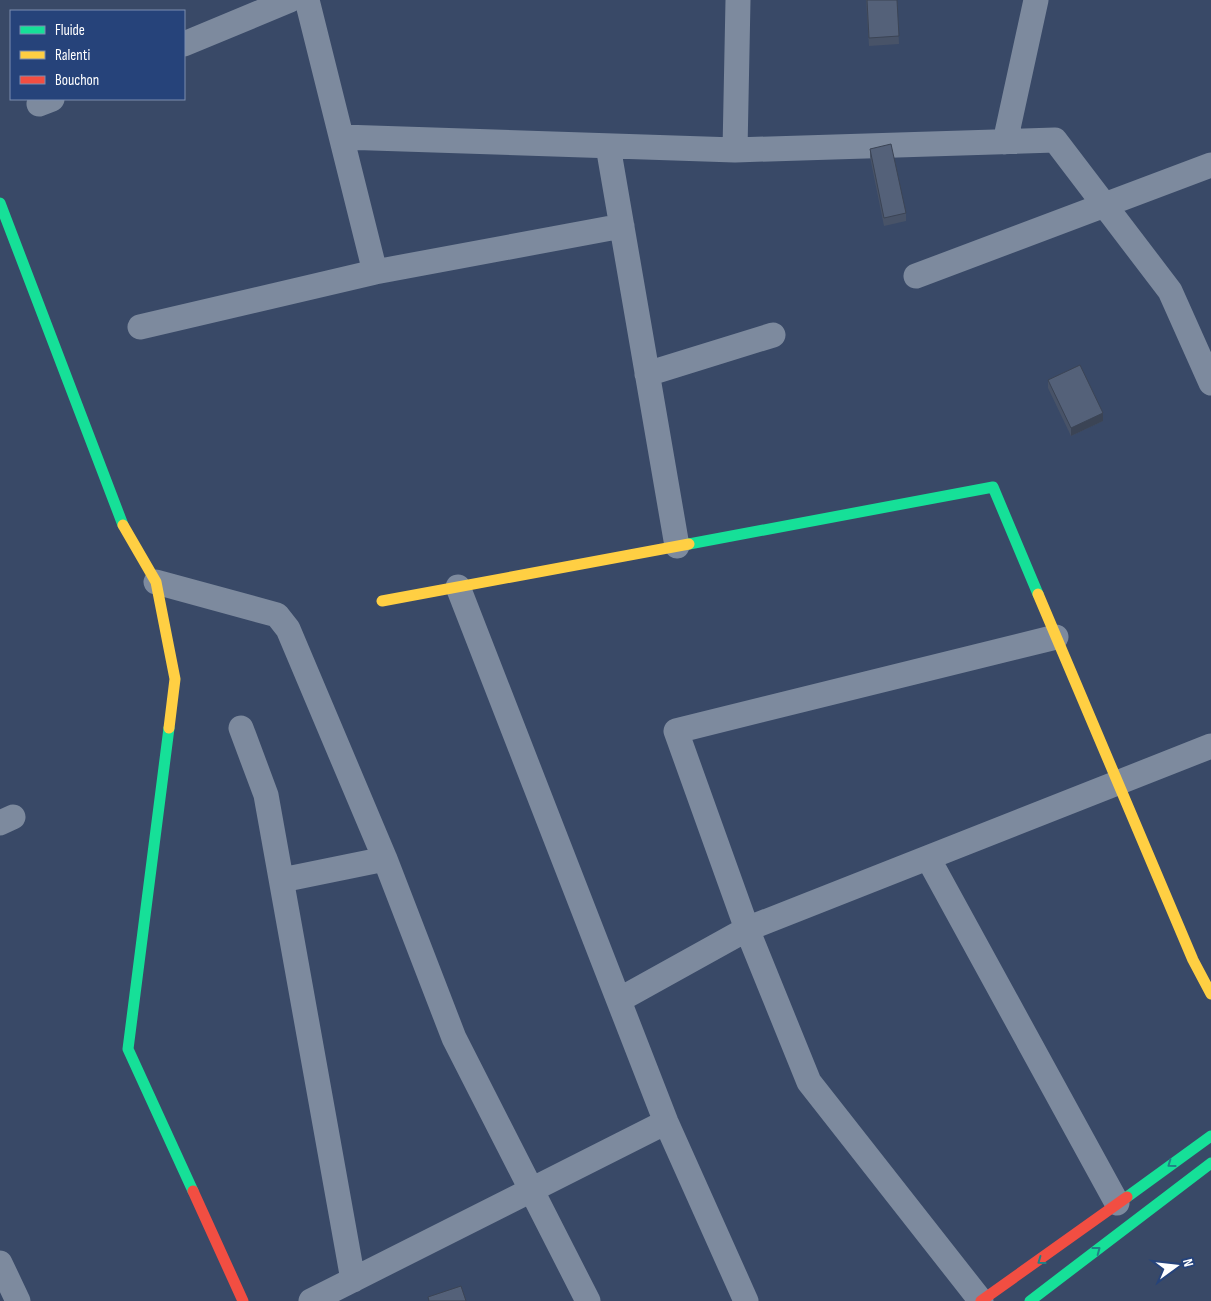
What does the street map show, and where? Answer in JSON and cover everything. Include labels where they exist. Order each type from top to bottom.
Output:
[{"type":"street","points":[[185,44],[290,0]]},
{"type":"street","points":[[307,0],[375,272]]},
{"type":"street","points":[[735,150],[738,0]]},
{"type":"street","points":[[1005,142],[1036,0]]},
{"type":"street","points":[[342,138],[735,150],[1055,140],[1170,291],[1211,383]]},
{"type":"street","points":[[608,146],[676,546]]},
{"type":"street","points":[[916,276],[1211,165]]},
{"type":"street","points":[[0,203],[121,522],[156,582],[175,679],[128,1049],[243,1301]]},
{"type":"street","points":[[140,327],[375,272],[622,226]]},
{"type":"street","points":[[647,374],[773,335]]},
{"type":"street","points":[[382,601],[993,487],[1193,960],[1211,994]]},
{"type":"street","points":[[156,582],[278,615],[288,629],[385,859],[454,1038],[588,1301]]},
{"type":"street","points":[[458,587],[666,1122],[746,1301]]},
{"type":"street","points":[[1056,637],[676,731],[747,929],[809,1082],[981,1301],[1039,1262],[1117,1203],[1211,1136]]},
{"type":"street","points":[[241,728],[266,795],[353,1280]]},
{"type":"street","points":[[619,1000],[747,929],[1211,746]]},
{"type":"street","points":[[928,858],[1117,1203]]},
{"type":"street","points":[[282,880],[385,859]]},
{"type":"street","points":[[311,1301],[666,1122]]},
{"type":"street","points":[[1030,1301],[1211,1163]]},
{"type":"street","points":[[0,1263],[18,1301]]},
{"type":"building","points":[[867,0],[897,0],[899,36],[869,38]]},
{"type":"building","points":[[891,144],[906,213],[884,218],[870,149]]},
{"type":"building","points":[[1080,365],[1103,413],[1071,428],[1048,380]]},
{"type":"building","points":[[461,1286],[466,1301],[429,1301],[428,1297]]},
{"type":"traffic: fast","points":[[0,203],[123,525]]},
{"type":"traffic: fast","points":[[689,544],[993,487],[1038,594]]},
{"type":"traffic: fast","points":[[169,728],[128,1049],[193,1191]]},
{"type":"traffic: fast","points":[[1127,1197],[1211,1136]]},
{"type":"traffic: fast","points":[[1030,1301],[1211,1163]]},
{"type":"traffic: slow","points":[[123,525],[156,582],[175,679],[169,728]]},
{"type":"traffic: slow","points":[[382,601],[689,544]]},
{"type":"traffic: slow","points":[[1038,594],[1193,960],[1211,994]]},
{"type":"traffic: jam","points":[[193,1191],[243,1301]]},
{"type":"traffic: jam","points":[[981,1301],[1127,1197]]}]
